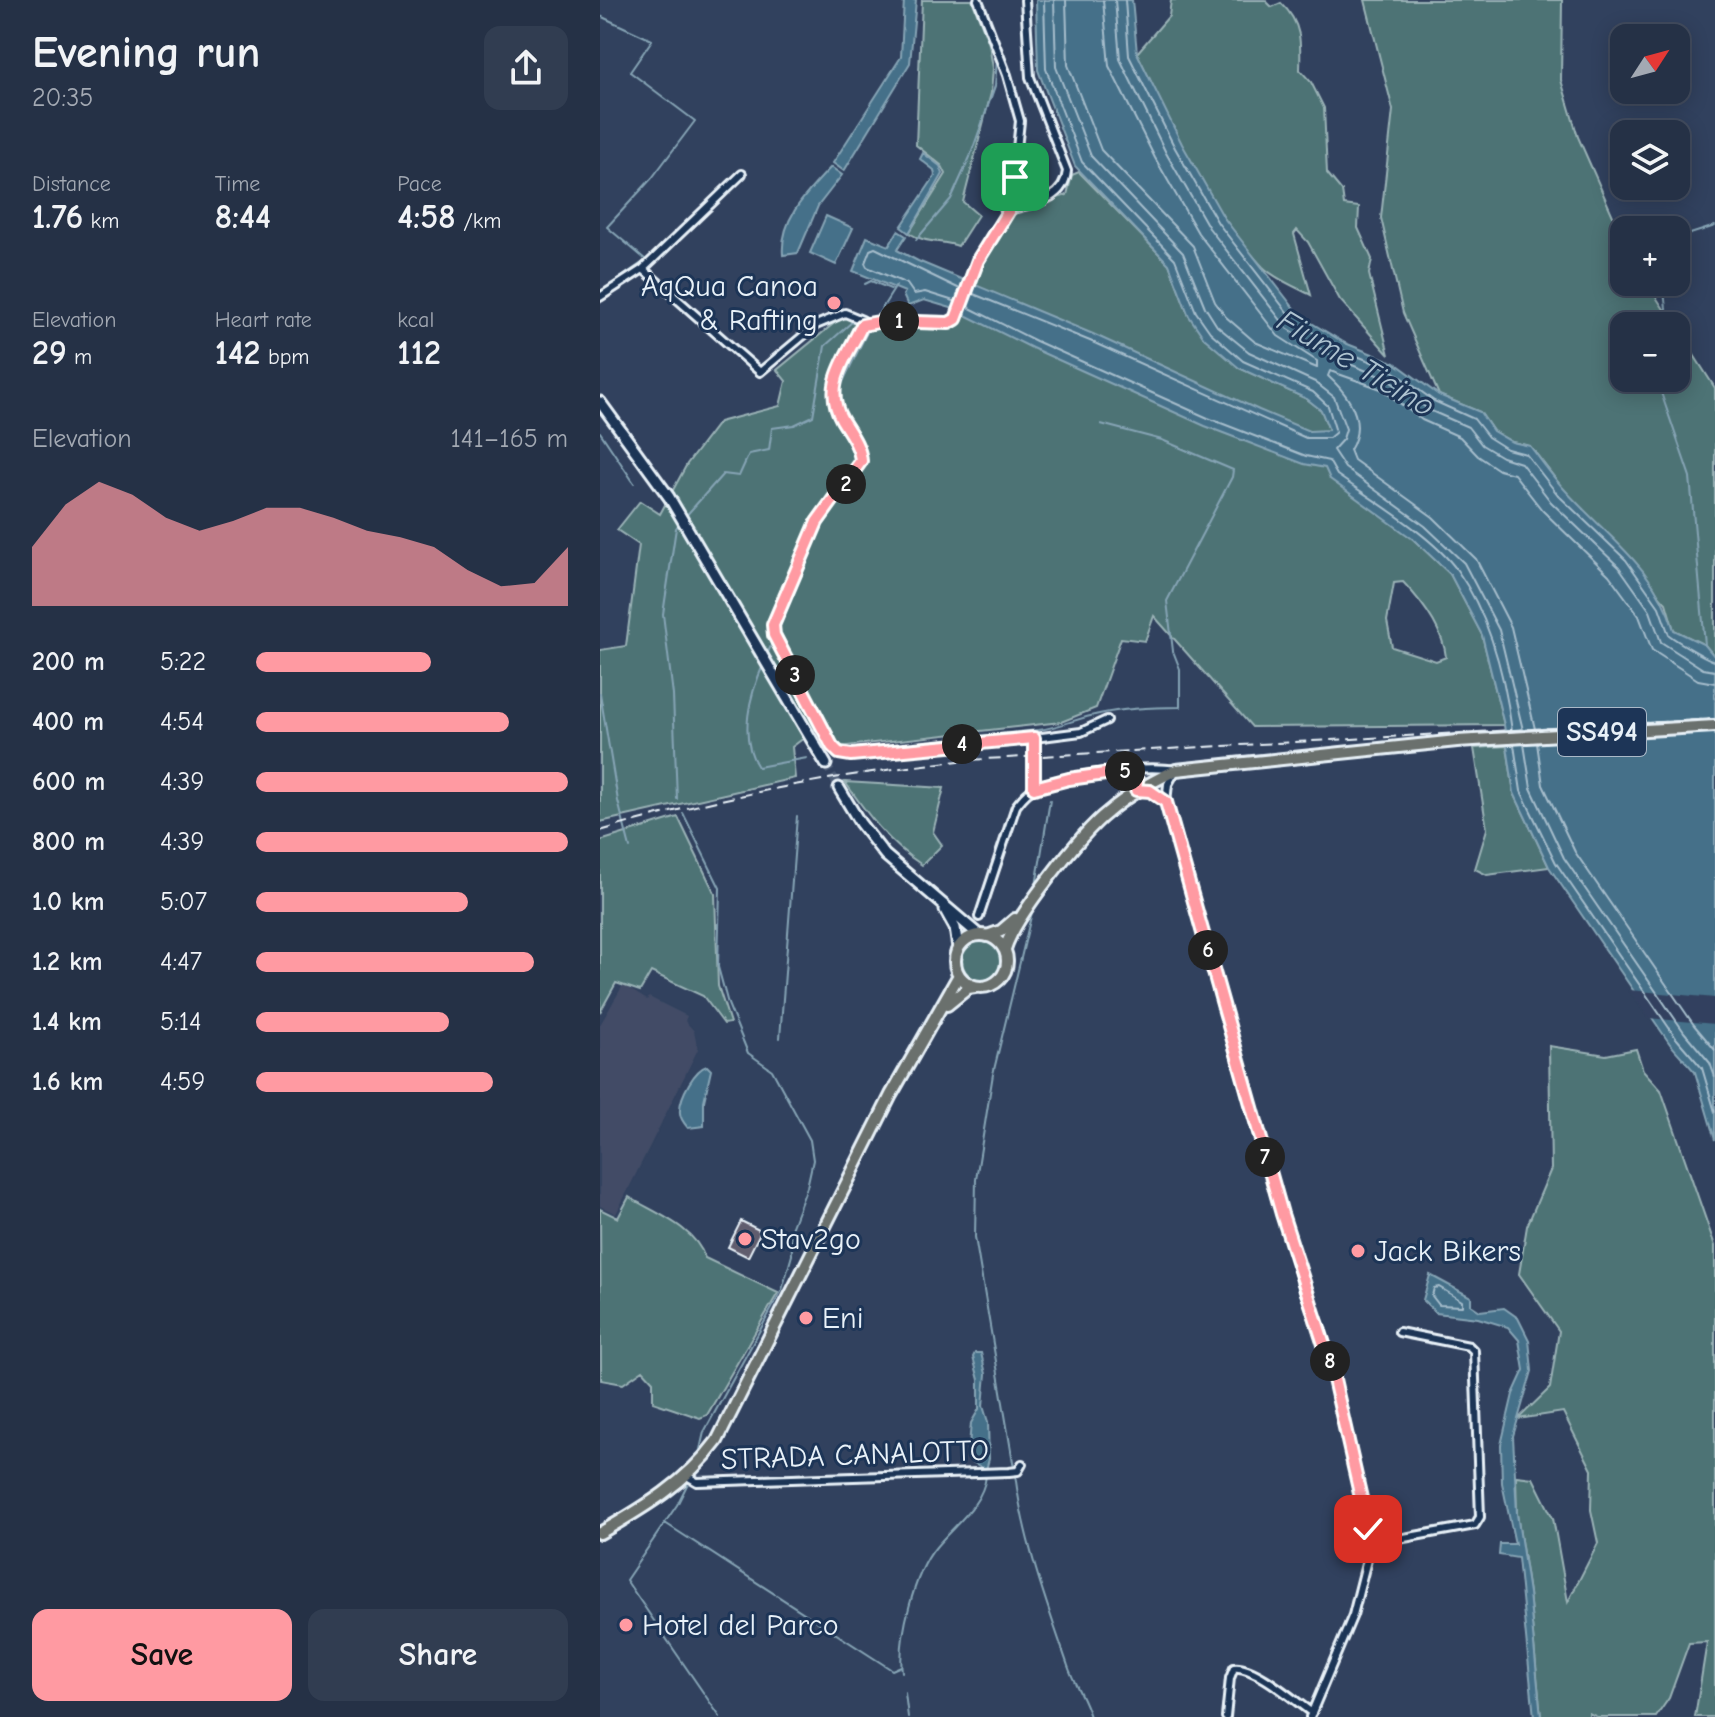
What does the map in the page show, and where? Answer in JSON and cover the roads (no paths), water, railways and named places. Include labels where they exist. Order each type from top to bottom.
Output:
[{"type":"main road","points":[[600,402],[643,457],[682,519],[826,764]]},
{"type":"main road","name":"SS494","points":[[958,948],[967,939],[1001,931],[1023,913],[1095,824],[1140,788],[1176,770],[1489,738],[1715,726]]},
{"type":"main road","points":[[839,788],[860,823],[885,855],[983,935],[1005,949]]},
{"type":"main road","points":[[939,900],[955,928],[958,948],[955,962],[959,975],[975,987]]},
{"type":"main road","name":"SS494","points":[[928,1029],[957,995],[975,987],[990,986],[1002,978],[1007,966],[1005,949],[1023,913]]},
{"type":"main road","name":"SS494","points":[[600,1533],[650,1504],[691,1474],[727,1424],[884,1108],[959,975]]},
{"type":"street","points":[[643,269],[760,372],[819,323],[845,313],[869,323],[945,323],[956,319],[978,260],[1009,210],[1015,177],[1019,115],[978,0]]},
{"type":"street","points":[[1009,210],[1059,193],[1065,185],[1067,171],[1030,77],[1025,0]]},
{"type":"street","points":[[600,297],[643,269],[742,174]]},
{"type":"street","points":[[869,323],[833,386],[832,400],[858,448],[861,461],[817,522],[773,625],[776,637],[832,746],[839,753],[851,755],[1034,738],[1081,732],[1107,720]]},
{"type":"street","points":[[1034,738],[1034,788]]},
{"type":"street","points":[[979,917],[1016,806],[1034,788],[1069,779],[1138,769],[1176,770],[1168,784],[1166,802],[1265,1158],[1305,1293],[1320,1326],[1371,1544],[1353,1615],[1311,1715],[1252,1671],[1241,1667],[1234,1668],[1230,1678],[1226,1717]]},
{"type":"street","points":[[1138,769],[1146,781],[1140,788]]},
{"type":"street","points":[[1127,771],[1137,780],[1140,788]]},
{"type":"street","points":[[1140,788],[1166,802]]},
{"type":"street","points":[[1371,1544],[1475,1525],[1480,1517],[1474,1351],[1469,1346],[1399,1332]]},
{"type":"street","name":"STRADA CANALOTTO","points":[[691,1474],[697,1482],[1017,1469]]},
{"type":"water","points":[[904,0],[916,0],[910,63],[844,171],[833,163],[901,57]]},
{"type":"water","name":"Fiume Ticino","points":[[1036,0],[1132,0],[1137,53],[1182,144],[1224,218],[1300,316],[1345,343],[1395,363],[1439,395],[1480,412],[1493,431],[1512,442],[1530,446],[1565,490],[1642,570],[1666,608],[1674,630],[1705,645],[1715,657],[1715,1140],[1695,1072],[1670,1044],[1549,867],[1514,793],[1504,725],[1482,635],[1450,574],[1414,540],[1330,479],[1325,468],[1304,464],[1205,426],[951,308],[924,300],[908,306],[903,295],[905,292],[853,271],[867,237],[889,246],[898,231],[906,236],[897,250],[918,261],[1093,334],[1309,431],[1329,430],[1321,410],[1307,399],[1239,368],[1204,338],[1189,316],[1169,264],[1075,166],[1038,70]]},
{"type":"water","points":[[923,153],[940,166],[943,174],[909,233],[901,227],[935,176],[934,170],[920,159]]},
{"type":"water","points":[[831,167],[842,175],[818,206],[798,253],[783,255],[786,229],[797,206]]},
{"type":"water","points":[[826,216],[853,228],[836,265],[810,253]]},
{"type":"water","points":[[707,1066],[711,1070],[704,1101],[704,1126],[688,1128],[680,1115],[681,1104],[693,1078]]},
{"type":"water","points":[[1430,1275],[1471,1297],[1471,1305],[1480,1311],[1504,1308],[1518,1318],[1529,1340],[1532,1371],[1513,1436],[1517,1514],[1529,1593],[1541,1717],[1534,1717],[1518,1558],[1499,1555],[1500,1544],[1515,1544],[1502,1483],[1501,1445],[1513,1394],[1524,1370],[1519,1340],[1508,1327],[1478,1318],[1436,1313],[1423,1300]]},
{"type":"water","points":[[975,1353],[981,1353],[986,1374],[983,1406],[988,1422],[989,1459],[986,1470],[971,1461],[969,1446],[971,1423],[979,1409]]},
{"type":"waterway","points":[[600,16],[652,40],[630,72],[695,121],[652,178],[607,227],[646,260],[600,292]]},
{"type":"waterway","points":[[916,240],[951,199],[970,157],[995,86],[997,58],[983,20]]},
{"type":"waterway","points":[[1690,234],[1715,226]]},
{"type":"waterway","points":[[865,284],[871,281],[893,290]]},
{"type":"waterway","points":[[874,321],[896,286]]},
{"type":"waterway","points":[[1665,296],[1666,312]]},
{"type":"waterway","points":[[684,518],[723,474],[739,476],[749,454],[769,450],[772,428],[794,425],[813,416],[825,346],[853,321]]},
{"type":"waterway","points":[[838,392],[870,326]]},
{"type":"waterway","points":[[1661,392],[1690,477],[1705,645]]},
{"type":"waterway","points":[[842,413],[853,432]]},
{"type":"waterway","points":[[851,749],[1039,730],[1109,712],[1180,707],[1180,669],[1173,651],[1167,601],[1233,470],[1162,440],[1101,424]]},
{"type":"waterway","points":[[600,432],[634,483]]},
{"type":"waterway","points":[[776,635],[822,526],[863,465],[860,445]]},
{"type":"waterway","points":[[677,799],[673,695],[663,614],[676,528],[680,523]]},
{"type":"waterway","points":[[766,657],[773,641]]},
{"type":"waterway","points":[[764,663],[748,715],[752,755],[758,767],[807,758]]},
{"type":"waterway","points":[[600,693],[618,801],[630,848]]},
{"type":"waterway","points":[[1036,886],[1050,800]]},
{"type":"waterway","points":[[683,813],[720,888],[718,967],[728,1004],[748,1053],[772,1070],[810,1140],[813,1160],[807,1187],[791,1229],[792,1255],[782,1290],[704,1432],[699,1454]]},
{"type":"waterway","points":[[780,1038],[797,816]]},
{"type":"waterway","points":[[1014,1468],[975,1237],[976,1179],[993,1074],[1033,908]]},
{"type":"waterway","points":[[1015,1474],[1037,1572],[1068,1666],[1090,1717]]},
{"type":"waterway","points":[[902,1672],[905,1624],[921,1573],[936,1547],[973,1506],[984,1487],[986,1476]]},
{"type":"waterway","points":[[690,1479],[677,1505],[626,1580],[720,1717]]},
{"type":"waterway","points":[[665,1523],[892,1670],[901,1666]]},
{"type":"waterway","points":[[905,1693],[908,1717]]},
{"type":"tunnel","points":[[826,764],[839,788]]},
{"type":"railway","points":[[600,831],[782,787],[968,760],[1715,719]]},
{"type":"place","name":"AqQua Canoa & Rafting","points":[[834,303]]},
{"type":"place","name":"Stav2go","points":[[745,1239]]},
{"type":"place","name":"Jack Bikers","points":[[1358,1251]]},
{"type":"place","name":"Eni","points":[[806,1318]]},
{"type":"place","name":"Hotel del Parco","points":[[626,1625]]}]
